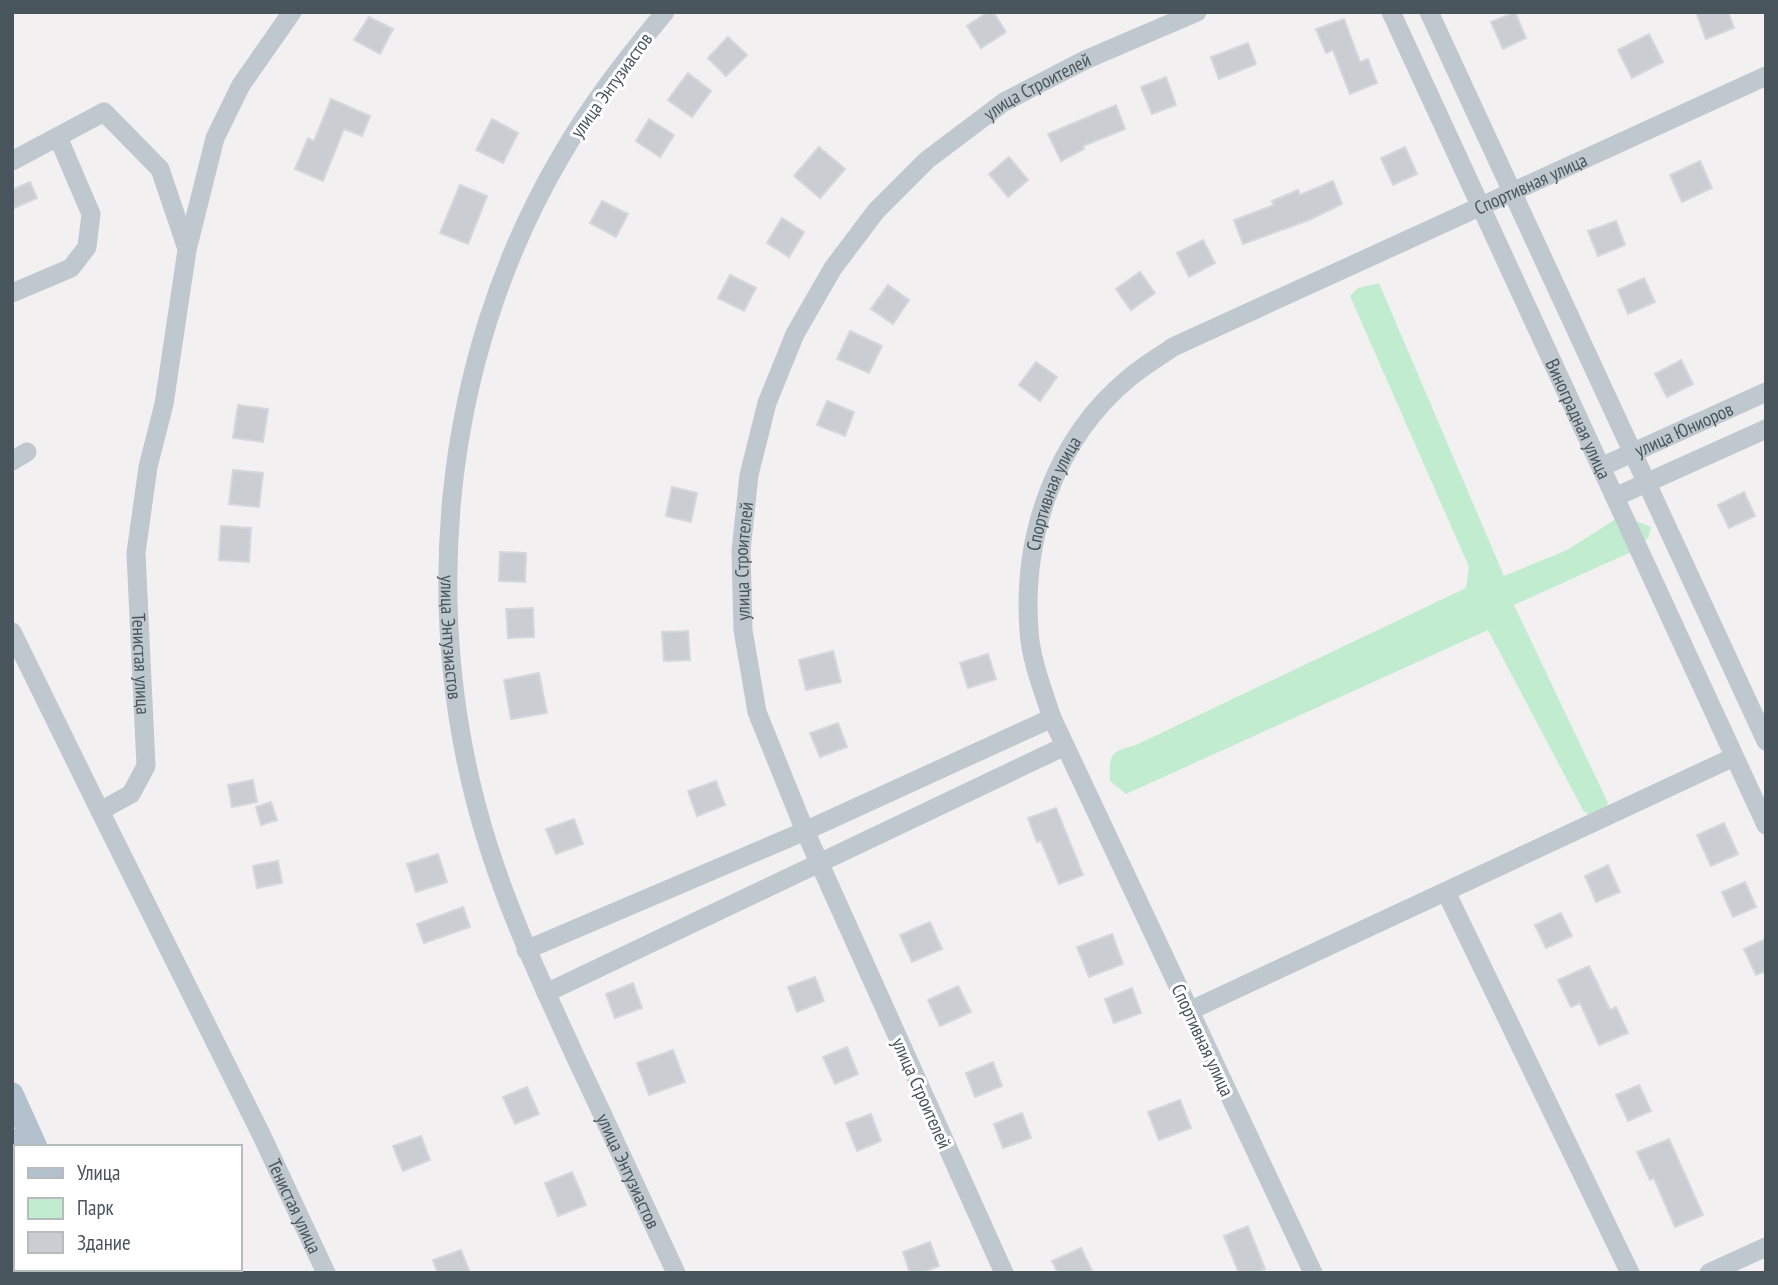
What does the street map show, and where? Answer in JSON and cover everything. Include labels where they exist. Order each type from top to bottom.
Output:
[{"type":"main road","points":[[12,1094],[35,1145]]},
{"type":"street","name":"Тенистая улица","points":[[292,12],[241,85],[215,138],[187,250],[164,404],[148,467],[136,554],[146,766],[131,794],[100,811],[261,1134],[326,1273]]},
{"type":"street","name":"улица Энтузиастов","points":[[665,12],[594,104],[560,158],[515,250],[492,309],[466,402],[451,502],[447,569],[449,640],[461,738],[489,850],[526,950],[676,1273]]},
{"type":"street","name":"улица Строителей","points":[[1003,1273],[805,831],[757,712],[743,630],[741,551],[749,475],[767,403],[795,334],[833,268],[876,211],[927,160],[1003,102],[1085,60],[1197,12]]},
{"type":"street","name":"Виноградная улица","points":[[1391,12],[1766,825]]},
{"type":"street","name":"Виноградная улица","points":[[1429,12],[1766,741]]},
{"type":"street","name":"Спортивная улица","points":[[1313,1273],[1052,718],[1037,674],[1029,632],[1028,569],[1041,509],[1064,457],[1093,414],[1129,378],[1173,347],[1766,76]]},
{"type":"street","points":[[12,161],[104,112],[160,169],[187,250]]},
{"type":"street","points":[[12,293],[71,268],[88,247],[91,214],[58,137]]},
{"type":"street","name":"улица Юниоров","points":[[1601,467],[1766,392]]},
{"type":"street","name":"улица Юниоров","points":[[1615,497],[1766,429]]},
{"type":"street","points":[[12,632],[100,811]]},
{"type":"street","points":[[526,950],[805,831],[1052,718]]},
{"type":"street","points":[[546,993],[1065,746]]},
{"type":"street","points":[[1189,1011],[1734,757]]},
{"type":"street","points":[[1446,892],[1630,1273]]},
{"type":"street","points":[[1709,1273],[1766,1247]]},
{"type":"green space","points":[[1379,283],[1504,576],[1567,550],[1616,519],[1628,518],[1651,527],[1648,538],[1631,552],[1514,605],[1608,803],[1602,813],[1591,817],[1583,810],[1488,630],[1126,794],[1110,781],[1111,760],[1116,752],[1136,745],[1466,588],[1469,567],[1350,296],[1358,288]]},
{"type":"building","points":[[988,12],[993,12],[1006,32],[981,48],[967,26]]},
{"type":"building","points":[[1515,12],[1526,38],[1503,49],[1491,22]]},
{"type":"building","points":[[1696,12],[1728,12],[1734,28],[1706,39]]},
{"type":"building","points":[[369,17],[393,29],[380,54],[354,40]]},
{"type":"building","points":[[1344,19],[1360,62],[1368,59],[1377,83],[1350,94],[1333,50],[1326,53],[1316,29]]},
{"type":"building","points":[[1649,34],[1663,62],[1632,78],[1618,50]]},
{"type":"building","points":[[728,37],[747,55],[726,76],[708,58]]},
{"type":"building","points":[[1248,43],[1256,64],[1219,79],[1211,57]]},
{"type":"building","points":[[688,73],[711,91],[692,117],[668,100]]},
{"type":"building","points":[[1166,77],[1176,105],[1152,114],[1141,87]]},
{"type":"building","points":[[331,99],[370,116],[362,136],[344,129],[323,181],[295,169],[308,138],[314,141]]},
{"type":"building","points":[[1116,105],[1125,129],[1083,146],[1084,149],[1061,161],[1048,134]]},
{"type":"building","points":[[492,119],[518,133],[503,163],[476,150]]},
{"type":"building","points":[[649,119],[674,135],[660,157],[636,141]]},
{"type":"building","points":[[819,147],[845,169],[820,198],[794,176]]},
{"type":"building","points":[[1405,147],[1417,174],[1393,185],[1381,158]]},
{"type":"building","points":[[1009,157],[1028,180],[1008,197],[989,174]]},
{"type":"building","points":[[1700,161],[1712,188],[1682,202],[1670,175]]},
{"type":"building","points":[[1333,181],[1342,204],[1309,220],[1243,244],[1234,220],[1274,205],[1272,201],[1298,190],[1300,195]]},
{"type":"building","points":[[30,182],[37,198],[12,209],[12,190]]},
{"type":"building","points":[[460,185],[487,196],[468,244],[440,233]]},
{"type":"building","points":[[602,201],[628,214],[616,237],[590,223]]},
{"type":"building","points":[[782,218],[804,232],[789,257],[767,243]]},
{"type":"building","points":[[1616,221],[1625,245],[1598,256],[1588,231]]},
{"type":"building","points":[[1203,240],[1215,263],[1189,277],[1177,253]]},
{"type":"building","points":[[1140,272],[1155,293],[1131,310],[1116,289]]},
{"type":"building","points":[[730,275],[756,288],[744,311],[718,298]]},
{"type":"building","points":[[1644,278],[1655,302],[1628,314],[1618,290]]},
{"type":"building","points":[[888,285],[909,300],[893,324],[871,309]]},
{"type":"building","points":[[850,331],[882,346],[869,373],[837,359]]},
{"type":"building","points":[[1681,360],[1693,384],[1667,397],[1655,374]]},
{"type":"building","points":[[1036,362],[1057,377],[1040,401],[1019,385]]},
{"type":"building","points":[[827,401],[854,412],[845,436],[817,425]]},
{"type":"building","points":[[238,405],[268,409],[263,442],[233,438]]},
{"type":"building","points":[[233,470],[263,473],[259,507],[229,504]]},
{"type":"building","points":[[672,487],[697,493],[691,522],[666,516]]},
{"type":"building","points":[[1744,492],[1755,516],[1729,528],[1718,505]]},
{"type":"building","points":[[221,526],[251,528],[249,562],[219,560]]},
{"type":"building","points":[[500,552],[526,553],[525,582],[499,581]]},
{"type":"building","points":[[533,608],[534,637],[508,638],[506,609]]},
{"type":"building","points":[[688,631],[690,660],[664,661],[662,632]]},
{"type":"building","points":[[833,651],[841,682],[806,690],[799,660]]},
{"type":"building","points":[[988,654],[996,679],[968,688],[960,663]]},
{"type":"building","points":[[539,673],[547,713],[511,719],[504,680]]},
{"type":"building","points":[[838,723],[847,747],[820,757],[810,733]]},
{"type":"building","points":[[253,780],[257,802],[232,807],[228,785]]},
{"type":"building","points":[[716,781],[725,805],[697,816],[688,791]]},
{"type":"building","points":[[271,802],[277,820],[261,825],[256,807]]},
{"type":"building","points":[[1056,808],[1083,875],[1059,884],[1028,818]]},
{"type":"building","points":[[574,819],[583,844],[556,854],[546,829]]},
{"type":"building","points":[[1724,823],[1738,854],[1711,866],[1697,835]]},
{"type":"building","points":[[438,854],[447,882],[416,892],[407,864]]},
{"type":"building","points":[[278,861],[282,883],[257,888],[253,866]]},
{"type":"building","points":[[1608,865],[1620,892],[1596,902],[1585,876]]},
{"type":"building","points":[[1745,882],[1756,907],[1733,917],[1722,892]]},
{"type":"building","points":[[463,907],[470,927],[424,943],[417,924]]},
{"type":"building","points":[[1561,913],[1572,936],[1546,948],[1535,925]]},
{"type":"building","points":[[930,922],[942,949],[912,962],[900,935]]},
{"type":"building","points":[[1112,934],[1123,964],[1089,977],[1077,947]]},
{"type":"building","points":[[1766,939],[1766,971],[1756,975],[1744,949]]},
{"type":"building","points":[[1589,966],[1610,1010],[1616,1007],[1628,1033],[1599,1045],[1580,1003],[1571,1007],[1558,980]]},
{"type":"building","points":[[815,977],[824,1001],[797,1012],[788,987]]},
{"type":"building","points":[[633,983],[642,1008],[615,1018],[606,994]]},
{"type":"building","points":[[958,986],[971,1012],[940,1026],[928,1000]]},
{"type":"building","points":[[1132,988],[1141,1013],[1114,1023],[1105,999]]},
{"type":"building","points":[[847,1047],[858,1074],[835,1084],[823,1057]]},
{"type":"building","points":[[673,1050],[685,1082],[649,1095],[637,1063]]},
{"type":"building","points":[[993,1062],[1002,1086],[975,1097],[966,1073]]},
{"type":"building","points":[[1639,1085],[1651,1111],[1628,1121],[1616,1095]]},
{"type":"building","points":[[527,1087],[539,1114],[515,1124],[503,1097]]},
{"type":"building","points":[[1180,1100],[1191,1128],[1159,1140],[1148,1112]]},
{"type":"building","points":[[1022,1113],[1031,1138],[1003,1148],[994,1124]]},
{"type":"building","points":[[871,1114],[881,1141],[857,1151],[846,1123]]},
{"type":"building","points":[[421,1136],[430,1160],[403,1171],[393,1146]]},
{"type":"building","points":[[1669,1139],[1703,1215],[1675,1227],[1654,1178],[1650,1180],[1637,1152]]},
{"type":"building","points":[[572,1172],[586,1205],[558,1216],[545,1183]]},
{"type":"building","points":[[1248,1226],[1265,1269],[1255,1273],[1239,1273],[1224,1236]]},
{"type":"building","points":[[930,1242],[939,1266],[921,1273],[910,1273],[903,1252]]},
{"type":"building","points":[[1081,1248],[1093,1273],[1058,1273],[1052,1261]]},
{"type":"building","points":[[461,1250],[470,1273],[438,1273],[433,1260]]}]
